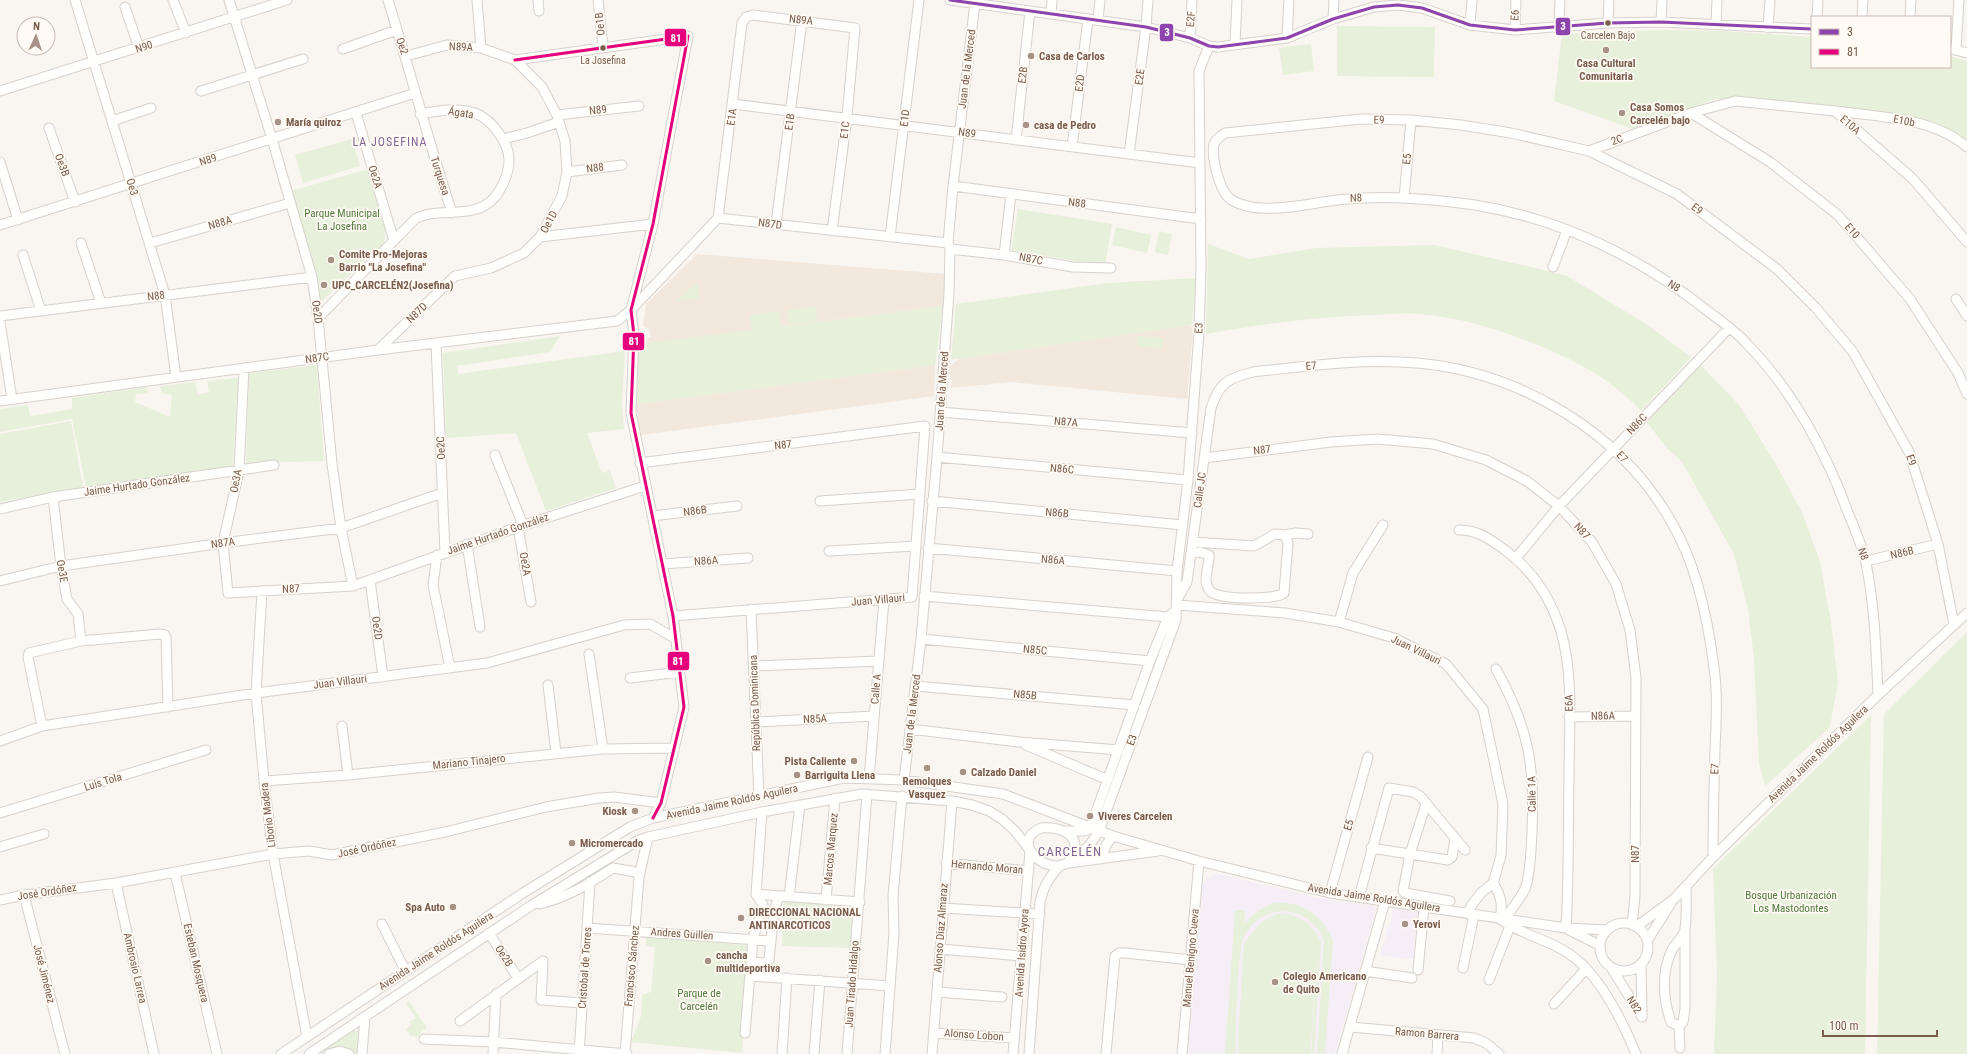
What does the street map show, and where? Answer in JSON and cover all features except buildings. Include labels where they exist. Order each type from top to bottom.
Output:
[{"type":"street","name":"Oe3","points":[[75,0],[165,295],[176,377]]},
{"type":"street","points":[[173,0],[186,33]]},
{"type":"street","name":"Oe2D","points":[[228,0],[272,139],[312,277],[318,318],[341,528],[353,586]]},
{"type":"street","name":"N90","points":[[0,91],[94,63],[284,0]]},
{"type":"street","name":"Oe2","points":[[388,0],[406,56],[415,93]]},
{"type":"street","points":[[477,0],[481,48]]},
{"type":"street","points":[[538,0],[539,11]]},
{"type":"street","name":"Oe1B","points":[[598,0],[603,47]]},
{"type":"street","name":"E1D","points":[[890,237],[919,0]]},
{"type":"street","points":[[950,0],[975,3],[1007,4],[1030,11],[1146,27],[1218,47],[1287,38],[1374,3],[1422,4],[1470,25],[1515,30],[1608,23],[1660,22],[1811,29]]},
{"type":"street","points":[[1051,14],[1052,0]]},
{"type":"street","points":[[1098,20],[1100,0]]},
{"type":"street","name":"E2E","points":[[1129,154],[1146,27],[1148,0]]},
{"type":"street","name":"E2F","points":[[1190,38],[1192,0]]},
{"type":"street","points":[[1235,44],[1237,0]]},
{"type":"street","points":[[1287,38],[1289,0]]},
{"type":"street","points":[[1333,20],[1334,0]]},
{"type":"street","points":[[1470,25],[1472,0]]},
{"type":"street","name":"E6","points":[[1515,30],[1516,0]]},
{"type":"street","points":[[1559,26],[1560,0]]},
{"type":"street","points":[[1608,23],[1609,0]]},
{"type":"street","points":[[1660,22],[1662,0]]},
{"type":"street","points":[[1716,24],[1717,0]]},
{"type":"street","points":[[1768,28],[1770,0]]},
{"type":"street","points":[[1817,16],[1818,0]]},
{"type":"street","points":[[1862,16],[1864,0]]},
{"type":"street","points":[[1910,16],[1911,0]]},
{"type":"street","points":[[1959,0],[1953,50],[1967,53]]},
{"type":"street","name":"Juan de la Merced","points":[[904,780],[920,639],[937,457],[949,293],[949,246],[953,186],[975,3]]},
{"type":"street","points":[[125,7],[139,48]]},
{"type":"street","name":"E2B","points":[[1016,140],[1030,11]]},
{"type":"street","name":"N89A","points":[[746,17],[753,15],[802,20],[855,28]]},
{"type":"street","name":"E1A","points":[[718,218],[742,23],[746,17]]},
{"type":"street","name":"E2D","points":[[1072,147],[1088,19]]},
{"type":"street","name":"E1B","points":[[776,224],[802,20]]},
{"type":"street","name":"E1C","points":[[832,231],[847,117],[855,28]]},
{"type":"street","points":[[343,49],[397,30]]},
{"type":"street","points":[[603,47],[688,36],[653,224],[631,310],[634,335],[631,413],[640,463],[673,616],[684,707],[661,803],[653,818]]},
{"type":"street","name":"N89A","points":[[406,56],[447,45],[481,48],[515,60],[542,87],[558,118]]},
{"type":"street","name":"E3","points":[[1095,830],[1176,620],[1175,608],[1177,571],[1192,432],[1191,377],[1200,325],[1201,219],[1199,71],[1210,46]]},
{"type":"street","name":"N89A","points":[[515,60],[603,47]]},
{"type":"street","points":[[201,91],[303,59]]},
{"type":"street","name":"N89","points":[[0,225],[415,93]]},
{"type":"street","name":"Turquesa","points":[[415,93],[420,114],[452,214]]},
{"type":"street","name":"E10A","points":[[1691,113],[1735,101],[1835,111],[1913,180],[1967,242]]},
{"type":"street","name":"N89","points":[[733,104],[847,117],[1200,163]]},
{"type":"street","name":"N89","points":[[502,139],[527,133],[558,118],[639,106]]},
{"type":"street","points":[[112,121],[151,108]]},
{"type":"street","name":"Ágata","points":[[420,114],[448,109],[475,113],[494,125],[502,139],[509,160],[504,184],[491,201],[471,211],[452,214]]},
{"type":"street","name":"E10b","points":[[1835,111],[1910,121],[1954,136],[1967,147]]},
{"type":"street","name":"Oe2A","points":[[356,113],[394,241]]},
{"type":"street","name":"2C","points":[[1589,151],[1691,113]]},
{"type":"street","name":"E10","points":[[1691,113],[1770,162],[1838,215],[1910,299],[1958,373],[1967,394]]},
{"type":"street","name":"Oe1D","points":[[455,276],[491,268],[524,253],[540,237],[562,196],[567,172],[565,141],[558,118]]},
{"type":"street","name":"E9","points":[[1222,187],[1214,162],[1214,144],[1218,137],[1225,133],[1361,119],[1411,120],[1461,125],[1511,133],[1589,151],[1677,194],[1777,269],[1816,308],[1853,352],[1909,452],[1938,544],[1954,625]]},
{"type":"street","name":"E5","points":[[1404,198],[1411,120]]},
{"type":"street","name":"Oe3B","points":[[49,128],[75,202]]},
{"type":"street","points":[[0,162],[18,220]]},
{"type":"street","name":"N88","points":[[567,172],[622,164]]},
{"type":"street","name":"N88","points":[[953,186],[1201,219]]},
{"type":"street","name":"N8","points":[[1222,187],[1229,198],[1242,205],[1261,208],[1350,198],[1404,198],[1482,207],[1528,216],[1567,230],[1627,256],[1688,295],[1748,344],[1803,417],[1824,452],[1844,499],[1866,561],[1872,609],[1878,695]]},
{"type":"street","points":[[1004,255],[1011,194]]},
{"type":"street","name":"N88A","points":[[150,243],[290,203]]},
{"type":"street","points":[[318,318],[394,241],[420,217],[434,213],[452,214]]},
{"type":"street","points":[[631,310],[718,218]]},
{"type":"street","name":"N87D","points":[[718,218],[890,237],[949,246]]},
{"type":"street","points":[[540,237],[653,224]]},
{"type":"street","points":[[1553,267],[1567,230]]},
{"type":"street","points":[[81,243],[101,303]]},
{"type":"street","name":"N87C","points":[[949,246],[1073,267],[1111,268]]},
{"type":"street","points":[[22,255],[41,311]]},
{"type":"street","name":"N87D","points":[[378,350],[455,276]]},
{"type":"street","name":"N88","points":[[0,316],[312,277]]},
{"type":"street","points":[[1956,299],[1967,316]]},
{"type":"street","name":"N87C","points":[[0,401],[12,398],[378,350],[617,321],[631,310]]},
{"type":"street","points":[[0,322],[12,398]]},
{"type":"street","name":"N86C","points":[[1516,558],[1559,506],[1729,328]]},
{"type":"street","name":"Oe2C","points":[[436,344],[442,493],[441,554],[433,585],[450,668]]},
{"type":"street","name":"E7","points":[[1225,382],[1237,376],[1253,372],[1370,361],[1418,363],[1470,372],[1520,389],[1571,416],[1613,448],[1648,484],[1673,524],[1693,570],[1707,622],[1715,671],[1716,722],[1713,857]]},
{"type":"street","name":"Oe3A","points":[[228,593],[223,543],[239,472],[244,368]]},
{"type":"street","name":"Calle JC","points":[[1175,608],[1187,582],[1211,408],[1216,393],[1225,382]]},
{"type":"street","name":"N87A","points":[[940,412],[1192,432]]},
{"type":"street","name":"N87","points":[[640,463],[925,426]]},
{"type":"street","name":"Juan Villauri","points":[[673,616],[912,597],[925,426]]},
{"type":"street","name":"N87","points":[[1204,458],[1346,441],[1378,439],[1433,444],[1486,460],[1527,481],[1559,506],[1592,542],[1616,584],[1630,630],[1636,678],[1634,926]]},
{"type":"street","name":"Oe2A","points":[[495,455],[520,526],[531,602]]},
{"type":"street","name":"N86C","points":[[937,457],[1188,480]]},
{"type":"street","name":"Jaime Hurtado González","points":[[0,509],[53,497],[239,472],[274,465]]},
{"type":"street","name":"Jaime Hurtado González","points":[[353,586],[467,544],[645,486]]},
{"type":"street","name":"N87A","points":[[0,581],[61,566],[341,528],[442,493]]},
{"type":"street","points":[[820,501],[920,494]]},
{"type":"street","name":"Oe3E","points":[[53,497],[61,566],[67,599],[78,614],[81,641]]},
{"type":"street","name":"N86B","points":[[932,501],[1183,525]]},
{"type":"street","name":"N86B","points":[[652,516],[737,506]]},
{"type":"street","points":[[1339,622],[1353,573],[1383,525]]},
{"type":"street","name":"E6A","points":[[1459,530],[1473,530],[1516,558],[1542,588],[1560,631],[1568,672],[1569,717],[1566,928]]},
{"type":"street","points":[[1193,542],[1254,546],[1275,534],[1308,534]]},
{"type":"street","points":[[1191,552],[1200,552],[1209,556],[1206,581],[1210,591],[1215,595],[1225,597],[1280,596],[1284,593],[1285,587],[1288,543],[1285,535]]},
{"type":"street","points":[[467,544],[480,627]]},
{"type":"street","name":"N86B","points":[[1866,561],[1938,544]]},
{"type":"street","points":[[829,551],[916,546]]},
{"type":"street","name":"N86A","points":[[928,548],[1177,571]]},
{"type":"street","name":"N86A","points":[[663,564],[748,558]]},
{"type":"street","name":"Oe2D","points":[[370,580],[383,677]]},
{"type":"street","name":"N87","points":[[228,593],[353,586]]},
{"type":"street","name":"Liborio Madera","points":[[262,591],[256,693],[264,781],[273,854],[307,1037]]},
{"type":"street","name":"Juan Villauri","points":[[924,596],[1285,613],[1339,622],[1394,638],[1446,664],[1483,709],[1503,804],[1502,856],[1493,884]]},
{"type":"street","name":"Calle A","points":[[869,778],[884,600]]},
{"type":"street","name":"E3","points":[[1066,863],[1082,854],[1090,847],[1108,780],[1150,661],[1175,608]]},
{"type":"street","name":"República Dominicana","points":[[751,609],[759,796]]},
{"type":"street","name":"Avenida Jaime Roldós Aguilera","points":[[1634,926],[1674,898],[1713,857],[1878,695],[1967,613]]},
{"type":"street","name":"Juan Villauri","points":[[0,741],[42,726],[256,693],[487,663],[624,624],[650,624],[676,640]]},
{"type":"street","points":[[42,726],[28,657],[29,653],[81,641],[160,634],[165,635],[168,707]]},
{"type":"street","name":"N85C","points":[[920,639],[1150,661]]},
{"type":"street","points":[[589,654],[603,749]]},
{"type":"street","points":[[754,666],[878,661]]},
{"type":"street","name":"Calle 1A","points":[[1496,669],[1511,697],[1520,719],[1529,748],[1533,777],[1531,850],[1526,886],[1505,921]]},
{"type":"street","points":[[630,678],[680,672]]},
{"type":"street","points":[[548,685],[556,753]]},
{"type":"street","name":"N85B","points":[[915,686],[1135,705]]},
{"type":"street","name":"N85A","points":[[756,722],[874,716]]},
{"type":"street","name":"N86A","points":[[1569,717],[1636,716]]},
{"type":"street","points":[[342,726],[348,775]]},
{"type":"street","points":[[910,729],[1019,742],[1119,750]]},
{"type":"street","points":[[1019,742],[1108,780]]},
{"type":"street","name":"Mariano Tinajero","points":[[264,781],[348,775],[603,749],[674,748]]},
{"type":"street","name":"Luis Tola","points":[[0,813],[206,750]]},
{"type":"street","name":"E5","points":[[1330,893],[1368,757]]},
{"type":"street","name":"Avenida Jaime Roldós Aguilera","points":[[281,1054],[469,928],[630,827],[653,818],[844,778],[904,780],[1003,794],[1113,836],[1199,861],[1330,893],[1471,914],[1505,921],[1566,928],[1607,930]]},
{"type":"street","points":[[1359,897],[1371,848],[1389,788],[1393,787],[1417,793],[1465,850]]},
{"type":"street","name":"Avenida Jaime Roldós Aguilera","points":[[309,1054],[532,905],[637,841],[648,837],[762,812],[835,798],[868,794],[952,801],[972,805],[1002,819],[1029,850]]},
{"type":"street","name":"Juan Tirado Hidalgo","points":[[847,1054],[855,930],[860,902],[868,794]]},
{"type":"street","points":[[885,1054],[895,918],[893,896],[902,796]]},
{"type":"street","name":"José Ordóñez","points":[[0,900],[24,895],[175,873],[273,854],[309,851],[332,855],[445,832],[546,807],[599,798],[614,797],[661,803]]},
{"type":"street","name":"Marcos Marquez","points":[[826,900],[835,798]]},
{"type":"street","name":"Alonso Diaz Almaraz","points":[[932,1054],[952,801]]},
{"type":"street","points":[[1426,804],[1410,854],[1403,890],[1405,893],[1450,901]]},
{"type":"street","points":[[789,896],[800,805]]},
{"type":"street","points":[[762,812],[756,894],[762,903],[771,906],[774,911]]},
{"type":"street","points":[[1095,830],[1085,832],[1063,831],[1049,828],[1037,830],[1029,840],[1029,850],[1042,862],[1066,863],[1162,850]]},
{"type":"street","points":[[1063,831],[1071,836],[1075,843],[1075,852],[1066,863]]},
{"type":"street","points":[[0,847],[44,834]]},
{"type":"street","points":[[1101,859],[1106,845],[1113,836]]},
{"type":"street","name":"Francisco Sánchez","points":[[626,1054],[639,877],[648,837]]},
{"type":"street","points":[[1371,848],[1448,860],[1452,856],[1455,839]]},
{"type":"street","name":"Avenida Isidro Ayora","points":[[1013,1054],[1029,871],[1029,850]]},
{"type":"street","name":"Manuel Benigno Cueva","points":[[1182,1054],[1199,861]]},
{"type":"street","name":"Hernando Moran","points":[[946,863],[1029,871]]},
{"type":"street","name":"Avenida Isidro Ayora","points":[[1029,1054],[1042,892],[1053,872],[1066,863]]},
{"type":"street","points":[[523,893],[532,905],[555,900],[613,868],[636,872],[639,877]]},
{"type":"street","name":"Esteban Mosquera","points":[[175,873],[217,1054]]},
{"type":"street","name":"Ambrosio Larrea","points":[[116,882],[154,1054]]},
{"type":"street","name":"Cristobal de Torres","points":[[579,1052],[590,882]]},
{"type":"street","points":[[1463,968],[1471,906],[1481,893],[1493,884],[1502,901],[1505,921],[1489,980]]},
{"type":"street","points":[[1680,1048],[1679,1026],[1683,1022],[1685,1009],[1686,886]]},
{"type":"street","points":[[756,894],[860,902]]},
{"type":"street","name":"José Jiménez","points":[[24,895],[65,1054]]},
{"type":"street","points":[[751,962],[768,962],[774,911],[779,896]]},
{"type":"street","name":"Avenida Jaime Roldós Aguilera","points":[[1647,941],[1674,898]]},
{"type":"street","points":[[1342,1054],[1351,1027],[1385,901]]},
{"type":"street","points":[[745,1033],[753,939],[760,917],[762,903]]},
{"type":"street","points":[[1418,970],[1424,907]]},
{"type":"street","points":[[943,908],[1040,914]]},
{"type":"street","points":[[1505,921],[1568,952],[1586,969],[1614,1008],[1636,1054]]},
{"type":"street","points":[[382,924],[405,970]]},
{"type":"street","points":[[1619,924],[1634,926],[1645,936],[1647,941],[1647,954],[1641,964],[1630,971],[1618,971],[1612,969],[1604,961],[1600,945],[1607,930],[1619,924]]},
{"type":"street","points":[[469,928],[478,941]]},
{"type":"street","name":"Andres Guillen","points":[[587,928],[635,930],[771,941]]},
{"type":"street","name":"Avenida Jaime Roldós Aguilera","points":[[1566,928],[1600,945]]},
{"type":"street","points":[[1679,1026],[1671,1022],[1668,1015],[1665,1001],[1665,976],[1673,949],[1685,931]]},
{"type":"street","name":"Oe2B","points":[[489,933],[518,978]]},
{"type":"street","points":[[940,949],[1021,956]]},
{"type":"street","points":[[1106,1054],[1115,956],[1125,953],[1191,960]]},
{"type":"street","points":[[460,1021],[543,961],[541,1000],[582,1003]]},
{"type":"street","name":"N82","points":[[1612,969],[1642,1017],[1641,964]]},
{"type":"street","points":[[1554,1004],[1586,969]]},
{"type":"street","points":[[1365,971],[1412,978]]},
{"type":"street","points":[[750,976],[890,986]]},
{"type":"street","points":[[782,1054],[787,978]]},
{"type":"street","points":[[814,1054],[820,980]]},
{"type":"street","points":[[937,992],[1002,997]]},
{"type":"street","points":[[492,1054],[496,994]]},
{"type":"street","points":[[362,1054],[365,1017]]},
{"type":"street","name":"Ramon Barrera","points":[[1351,1027],[1474,1038],[1486,1043],[1499,1054]]},
{"type":"street","name":"Alonso Lobon","points":[[934,1033],[1014,1038]]},
{"type":"street","points":[[1437,1054],[1438,1035]]},
{"type":"street","points":[[424,1039],[493,1042],[579,1052],[626,1054]]},
{"type":"street","points":[[329,1054],[340,1051],[349,1054]]},
{"type":"shaded area","points":[[697,254],[945,274],[943,306],[647,344],[647,338],[651,337],[649,329],[643,326],[646,304]]},
{"type":"shaded area","points":[[1190,325],[1193,328],[1187,399],[1012,382],[951,388],[952,379],[948,371],[949,367],[959,359]]},
{"type":"shaded area","points":[[935,365],[934,396],[641,435],[637,415],[637,404]]},
{"type":"shaded area","name":"Colegio Americano de Quito","points":[[1219,874],[1319,898],[1373,906],[1376,910],[1335,1054],[1187,1054],[1202,886],[1207,878]]},
{"type":"shaded area","name":"Yerovi","points":[[1394,909],[1423,913],[1418,960],[1380,955]]},
{"type":"green space","points":[[1337,26],[1435,27],[1434,77],[1337,76]]},
{"type":"green space","points":[[1665,30],[1722,31],[1811,37],[1811,68],[1951,68],[1951,56],[1967,61],[1967,141],[1953,132],[1937,125],[1904,115],[1739,96],[1712,100],[1633,129],[1554,101],[1562,34]]},
{"type":"green space","points":[[1311,44],[1314,71],[1283,75],[1279,48]]},
{"type":"green space","points":[[352,139],[360,166],[303,183],[295,155]]},
{"type":"green space","name":"Parque Municipal La Josefina","points":[[368,169],[386,227],[384,243],[321,302],[319,301],[315,271],[291,191]]},
{"type":"green space","points":[[1018,209],[1112,224],[1105,266],[1011,250]]},
{"type":"green space","points":[[1116,227],[1151,235],[1147,253],[1112,245]]},
{"type":"green space","points":[[1159,231],[1172,234],[1168,255],[1155,252]]},
{"type":"green space","points":[[1208,244],[1249,259],[1317,248],[1434,245],[1535,268],[1567,276],[1646,324],[1691,357],[1641,411],[1629,399],[1605,380],[1565,357],[1507,333],[1478,324],[1449,318],[1408,313],[1334,317],[1269,324],[1206,334]]},
{"type":"green space","points":[[1196,278],[1192,325],[951,360],[956,304],[1108,283]]},
{"type":"green space","points":[[697,282],[699,298],[676,301]]},
{"type":"green space","points":[[815,306],[817,321],[789,325],[787,310]]},
{"type":"green space","points":[[943,306],[935,365],[637,404],[638,344],[752,330],[750,315],[779,311],[781,327]]},
{"type":"green space","points":[[560,336],[550,352],[457,366],[458,374],[625,351],[622,405],[624,429],[587,433],[602,473],[610,470],[616,488],[546,511],[516,433],[446,438],[443,353]]},
{"type":"green space","points":[[1138,336],[1163,338],[1162,349],[1137,346]]},
{"type":"green space","points":[[1697,361],[1739,405],[1774,461],[1802,512],[1820,562],[1831,622],[1838,682],[1830,727],[1765,786],[1759,764],[1754,659],[1748,609],[1734,554],[1682,462],[1666,447],[1643,417]]},
{"type":"green space","points":[[317,365],[324,461],[246,463],[249,373]]},
{"type":"green space","points":[[238,378],[233,466],[106,484],[0,506],[0,504],[86,487],[72,419],[0,432],[0,409],[28,405],[30,416],[72,409],[72,398],[146,387],[148,393],[136,394],[135,402],[170,417],[172,395],[162,393],[160,386],[195,382],[198,395],[209,392],[207,381]]},
{"type":"green space","points":[[71,421],[83,487],[0,502],[0,434]]},
{"type":"green space","points":[[1967,632],[1967,1054],[1877,1054],[1884,714]]},
{"type":"green space","name":"Bosque Urbanización Los Mastodontes","points":[[1871,715],[1865,1054],[1714,1054],[1717,976],[1713,869]]},
{"type":"green space","points":[[784,900],[855,903],[850,948],[782,946]]},
{"type":"green space","points":[[1273,903],[1292,904],[1309,911],[1323,923],[1333,940],[1325,1054],[1317,1054],[1324,941],[1317,928],[1307,919],[1296,913],[1283,911],[1271,913],[1259,919],[1250,928],[1242,941],[1237,997],[1236,1054],[1225,1054],[1235,910],[1245,911],[1244,923],[1260,909]]},
{"type":"green space","points":[[1276,914],[1290,915],[1303,920],[1314,929],[1321,942],[1314,1054],[1311,1054],[1319,944],[1310,1054],[1239,1054],[1238,1043],[1244,943],[1261,922]]},
{"type":"green space","name":"Parque de Carcelén","points":[[646,936],[751,946],[742,1053],[631,1042],[641,1016],[642,995],[651,992],[655,947],[646,946]]},
{"type":"green space","points":[[409,1001],[427,1028],[421,1032],[418,1037],[410,1036],[406,1029],[411,1026],[409,1022],[416,1018],[406,1003]]},
{"type":"green space","points":[[355,1030],[358,1031],[357,1054],[344,1050],[315,1054]]},
{"type":"transit line","name":"3","points":[[950,0],[1146,27],[1190,38],[1209,46],[1218,47],[1287,38],[1333,19],[1374,7],[1398,5],[1422,8],[1470,25],[1515,30],[1608,23],[1661,22],[1811,29]]},
{"type":"transit line","name":"81","points":[[515,60],[688,36],[653,224],[631,310],[634,335],[631,413],[673,616],[684,707],[661,803],[653,818]]},
{"type":"place","name":"Carcelen Bajo","points":[[1608,23]]},
{"type":"place","name":"La Josefina","points":[[603,48]]},
{"type":"place","name":"Casa Cultural Comunitaria","points":[[1606,50]]},
{"type":"place","name":"Casa de Carlos","points":[[1031,56]]},
{"type":"place","name":"Casa Somos Carcelén bajo","points":[[1622,113]]},
{"type":"place","name":"María quiroz","points":[[278,122]]},
{"type":"place","name":"casa de Pedro","points":[[1026,125]]},
{"type":"place","name":"Comite Pro-Mejoras Barrio \"La Josefina\"","points":[[331,260]]},
{"type":"place","name":"UPC_CARCELÉN2(Josefina)","points":[[324,285]]},
{"type":"place","name":"Pista Caliente","points":[[854,761]]},
{"type":"place","name":"Remolques Vasquez","points":[[927,768]]},
{"type":"place","name":"Calzado Daniel","points":[[963,772]]},
{"type":"place","name":"Barriguita Llena","points":[[797,775]]},
{"type":"place","name":"Kiosk","points":[[635,811]]},
{"type":"place","name":"Viveres Carcelen","points":[[1090,816]]},
{"type":"place","name":"Micromercado","points":[[572,843]]},
{"type":"place","name":"Spa Auto","points":[[453,907]]},
{"type":"place","name":"DIRECCIONAL NACIONAL ANTINARCOTICOS","points":[[741,918]]},
{"type":"place","name":"Yerovi","points":[[1405,924]]},
{"type":"place","name":"cancha multideportiva","points":[[708,961]]},
{"type":"place","name":"Colegio Americano de Quito","points":[[1275,982]]},
{"type":"district","name":"LA JOSEFINA","points":[[390,142]]},
{"type":"district","name":"CARCELÉN","points":[[1070,851]]}]
